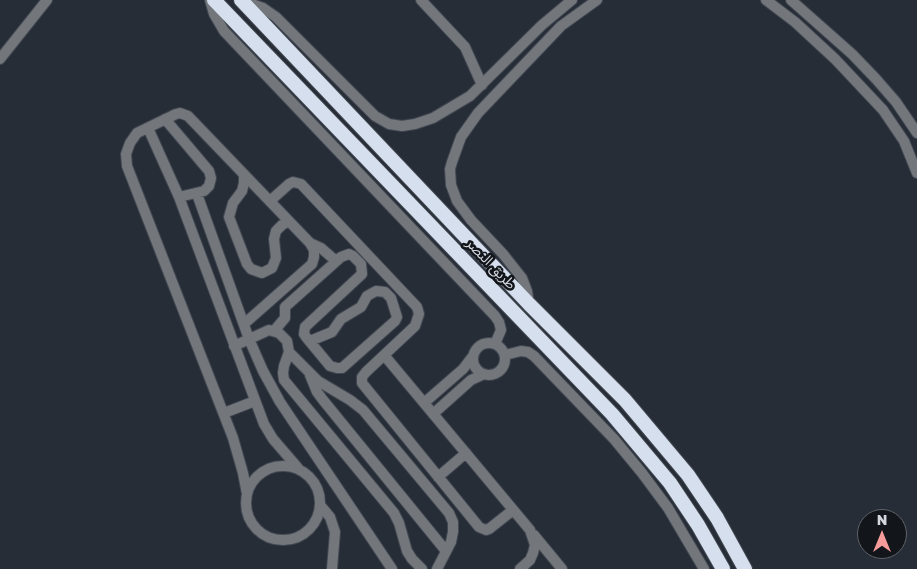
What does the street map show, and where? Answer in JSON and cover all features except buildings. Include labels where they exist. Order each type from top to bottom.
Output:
[{"type":"highway","name":"طريق النصر","points":[[212,0],[612,414],[670,483],[698,525],[723,569]]},
{"type":"highway","name":"طريق النصر","points":[[241,0],[528,304],[625,400],[688,475],[712,511],[745,569]]},
{"type":"street","points":[[0,59],[47,0]]},
{"type":"street","points":[[212,0],[214,14],[224,31],[495,316],[501,330],[495,344]]},
{"type":"street","points":[[241,0],[264,8],[276,17],[375,116],[388,124],[402,126],[433,118],[460,103],[496,72],[542,25],[572,0]]},
{"type":"street","points":[[421,0],[465,47],[482,85]]},
{"type":"street","points":[[528,304],[527,291],[522,278],[503,254],[471,220],[458,201],[451,184],[450,169],[461,137],[468,126],[506,82],[561,26],[597,0]]},
{"type":"street","points":[[766,0],[795,22],[835,59],[883,110],[904,141],[917,173]]},
{"type":"street","points":[[791,0],[845,48],[876,79],[915,128]]},
{"type":"street","points":[[496,72],[506,82]]},
{"type":"street","points":[[148,128],[179,198],[264,424],[273,439],[298,468],[313,480],[319,492],[320,505],[317,518],[305,533],[293,538],[274,539],[262,534],[249,519],[246,506],[247,494],[239,454],[127,166],[126,154],[130,142],[137,133],[180,113],[188,116],[310,243],[314,250],[312,264],[244,324]]},
{"type":"street","points":[[165,119],[210,171],[209,186],[204,191],[179,198]]},
{"type":"street","points":[[244,174],[242,191],[233,203],[229,217],[247,264],[251,269],[262,273],[272,268],[276,258],[274,239],[276,231],[289,221]]},
{"type":"street","points":[[270,201],[289,184],[293,182],[301,184],[417,307],[419,314],[415,326],[366,372],[362,377],[362,383],[482,530],[490,529],[513,510]]},
{"type":"street","points":[[197,194],[249,339],[263,371],[280,402],[392,569]]},
{"type":"street","points":[[194,240],[211,233]]},
{"type":"street","points":[[310,243],[321,248],[336,261]]},
{"type":"street","points":[[274,331],[285,318],[285,307],[336,261],[345,255],[353,256],[361,264],[362,274],[305,328],[304,334],[330,366],[342,368],[392,325],[397,317],[389,295],[381,290],[376,291],[367,296],[361,307],[341,319],[332,332],[310,341]]},
{"type":"street","points":[[204,265],[220,258]]},
{"type":"street","points":[[328,306],[341,319]]},
{"type":"street","points":[[234,346],[269,330],[274,331],[287,341],[290,352],[309,373],[362,410],[449,513],[453,532],[451,542],[437,569]]},
{"type":"street","points":[[424,403],[462,370],[479,346],[490,343],[500,346],[505,355],[505,361],[500,371],[495,374],[477,376],[433,414]]},
{"type":"street","points":[[505,355],[521,351],[528,352],[534,356],[614,439],[668,508],[704,569]]},
{"type":"street","points":[[290,352],[282,373],[284,380],[394,513],[407,551],[422,569]]},
{"type":"street","points":[[384,355],[562,569]]},
{"type":"street","points":[[473,356],[475,367],[484,374]]},
{"type":"street","points":[[309,373],[317,392],[446,551]]},
{"type":"street","points":[[224,413],[255,401]]},
{"type":"street","points":[[332,438],[345,427]]},
{"type":"street","points":[[438,477],[466,453]]},
{"type":"street","points":[[247,494],[256,477],[266,469],[279,465],[298,468]]},
{"type":"street","points":[[320,505],[330,517],[335,532],[332,569]]},
{"type":"street","points":[[520,569],[530,560],[533,553],[535,545],[530,530]]}]
